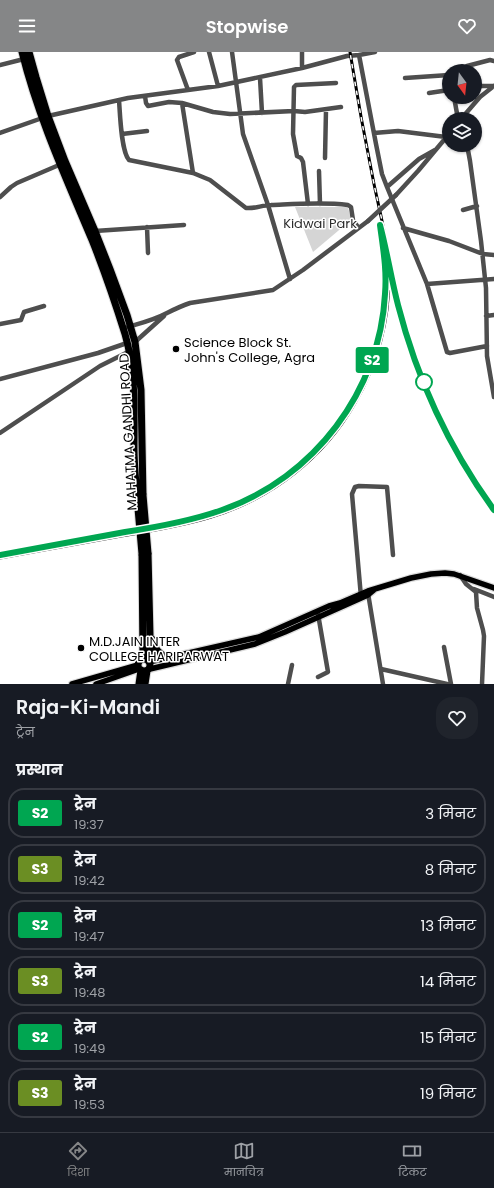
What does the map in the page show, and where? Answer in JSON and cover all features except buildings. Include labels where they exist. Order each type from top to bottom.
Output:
[{"type":"highway","name":"MAHATMA GANDHI ROAD","points":[[29,52],[45,118],[95,231],[135,342],[141,390],[140,496]]},
{"type":"highway","name":"MAHATMA GANDHI ROAD","points":[[23,55],[60,165],[92,241],[113,297],[127,343],[134,392],[134,450],[145,553],[150,636],[139,684]]},
{"type":"highway","name":"MAHATMA GANDHI ROAD","points":[[145,553],[145,684]]},
{"type":"highway","points":[[150,636],[156,649],[163,656],[169,658]]},
{"type":"main road","points":[[96,684],[169,658],[255,644],[318,614],[370,592],[411,578],[431,574],[449,573],[494,588]]},
{"type":"main road","points":[[72,684],[144,666],[231,647]]},
{"type":"street","points":[[188,90],[177,60],[179,57],[194,52]]},
{"type":"street","points":[[209,52],[218,86]]},
{"type":"street","points":[[232,52],[245,141],[268,205],[290,279]]},
{"type":"street","points":[[302,52],[302,68]]},
{"type":"street","points":[[0,133],[45,118],[119,100],[218,86],[260,78],[346,56],[375,52]]},
{"type":"street","points":[[0,65],[23,55]]},
{"type":"street","points":[[359,55],[382,174],[427,284],[447,352],[450,353],[487,346]]},
{"type":"street","points":[[475,64],[490,60],[494,61]]},
{"type":"street","points":[[405,78],[442,76]]},
{"type":"street","points":[[260,78],[262,113]]},
{"type":"street","points":[[308,204],[303,162],[302,159],[296,156],[293,134],[295,86],[336,83]]},
{"type":"street","points":[[482,86],[494,86]]},
{"type":"street","points":[[467,112],[480,96],[494,86]]},
{"type":"street","points":[[429,93],[442,91]]},
{"type":"street","points":[[145,96],[148,106],[169,102],[182,103],[213,112],[240,114],[294,111],[305,112],[341,107]]},
{"type":"street","points":[[119,100],[125,156],[129,160],[193,173],[218,185],[246,208],[258,208],[268,205],[350,205],[354,220],[358,227]]},
{"type":"street","points":[[182,103],[193,173]]},
{"type":"street","points":[[325,158],[326,110]]},
{"type":"street","points":[[122,134],[147,131]]},
{"type":"street","points":[[374,133],[398,131],[442,135]]},
{"type":"street","points":[[135,342],[167,313],[177,307],[190,303],[273,290],[290,279],[368,221],[396,195],[442,141]]},
{"type":"street","points":[[387,187],[419,159],[435,150]]},
{"type":"street","points":[[468,152],[477,206],[485,280],[487,356],[494,397]]},
{"type":"street","points":[[0,197],[17,183],[60,165]]},
{"type":"street","points":[[319,171],[320,204]]},
{"type":"street","points":[[463,210],[477,206]]},
{"type":"street","points":[[95,231],[184,225]]},
{"type":"street","points":[[147,227],[148,253]]},
{"type":"street","points":[[403,228],[449,241],[482,254],[494,255]]},
{"type":"street","points":[[427,284],[494,279]]},
{"type":"street","points":[[0,324],[21,320],[24,312],[44,306]]},
{"type":"street","points":[[123,329],[167,313]]},
{"type":"street","points":[[486,316],[494,315]]},
{"type":"street","points":[[0,379],[107,350],[127,343]]},
{"type":"street","points":[[107,350],[112,360]]},
{"type":"street","points":[[0,433],[100,366],[128,352]]},
{"type":"street","points":[[487,356],[494,356]]},
{"type":"street","points":[[361,596],[352,494],[354,487],[386,486],[393,555]]},
{"type":"street","points":[[460,576],[466,584],[472,588],[494,597]]},
{"type":"street","points":[[472,588],[477,595],[476,608],[484,632],[482,684]]},
{"type":"street","points":[[370,592],[383,684]]},
{"type":"street","points":[[318,614],[328,672],[318,677]]},
{"type":"street","points":[[444,647],[451,684]]},
{"type":"street","points":[[288,684],[292,665]]},
{"type":"street","points":[[381,669],[446,684]]},
{"type":"green space","name":"Kidwai Park","points":[[295,207],[348,207],[351,220],[313,252]]},
{"type":"railway","points":[[0,558],[178,526],[233,509],[275,488],[294,474],[312,458],[342,423],[363,388],[376,356],[385,322],[389,288],[389,271],[385,238],[364,134],[350,52]]},
{"type":"railway","points":[[392,277],[408,339],[431,399],[444,428],[476,483],[494,510]]},
{"type":"train","name":"S2","points":[[0,555],[172,524],[211,514],[258,494],[299,466],[335,429],[350,407],[368,372],[376,346],[384,308],[385,268],[380,225],[398,304],[417,367],[444,429],[455,450],[494,510]]},
{"type":"place","name":"Science Block St. John's College, Agra","points":[[176,349]]},
{"type":"place","name":"M.D.JAIN INTER COLLEGE HARIPARWAT","points":[[81,648]]}]
